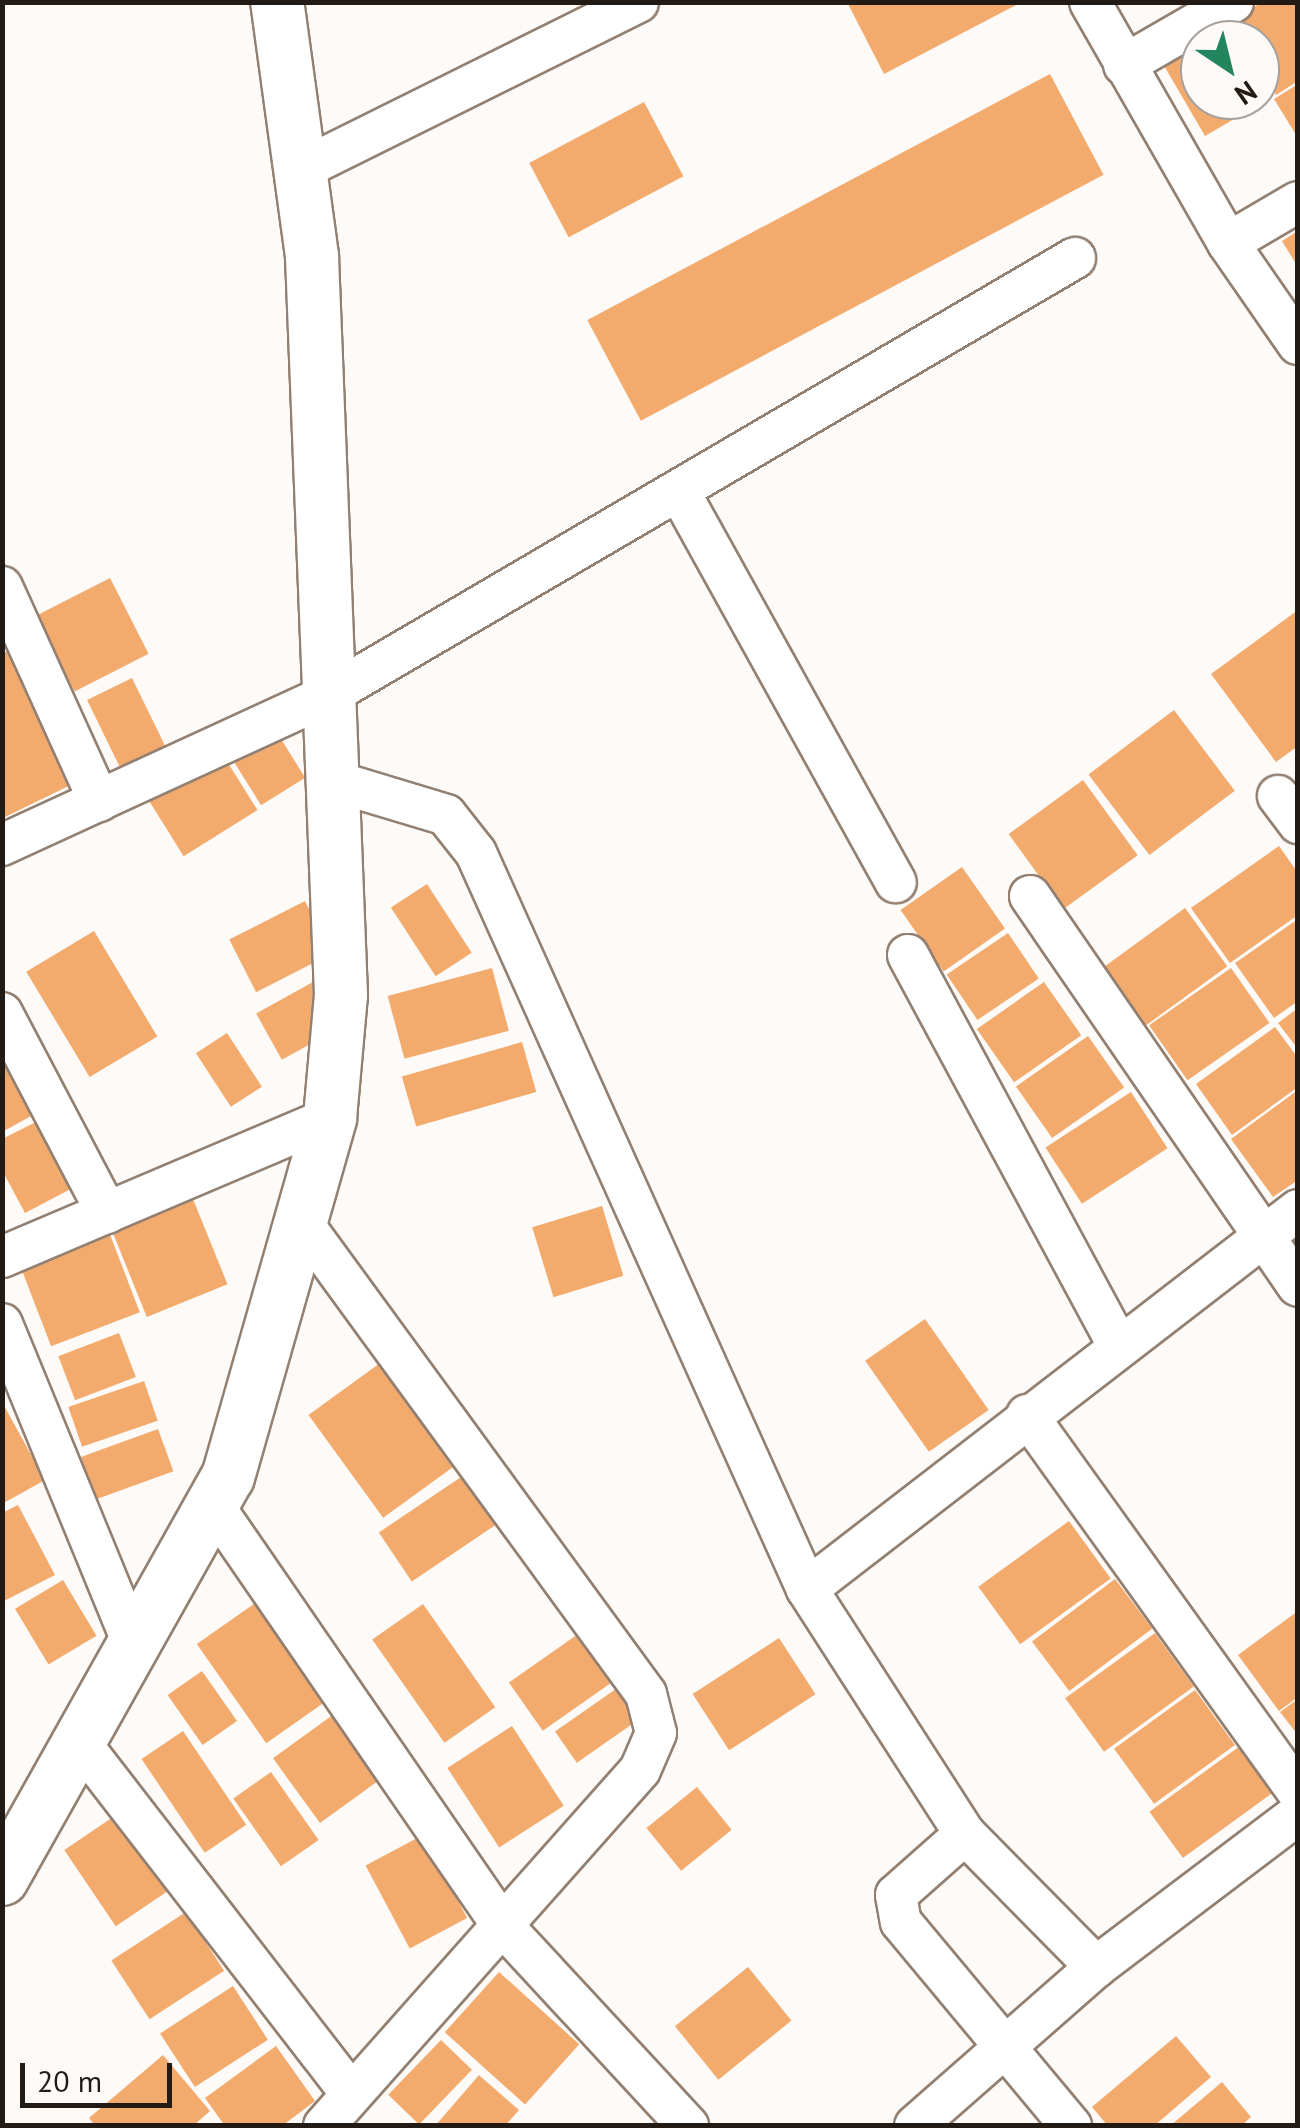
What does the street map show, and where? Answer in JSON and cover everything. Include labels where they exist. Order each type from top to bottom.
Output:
[{"type":"street","points":[[2,1879],[82,1744],[213,1505],[246,1430],[330,1118],[341,995],[337,782],[302,169],[276,2]]},
{"type":"street","points":[[302,169],[638,2]]},
{"type":"street","points":[[1090,2],[1228,243],[1298,344]]},
{"type":"street","points":[[1124,65],[1234,2]]},
{"type":"street","points":[[1228,243],[1298,202]]},
{"type":"street","points":[[2,845],[332,693],[680,494],[1076,258]]},
{"type":"street","points":[[680,494],[896,882]]},
{"type":"street","points":[[2,588],[98,801]]},
{"type":"street","points":[[337,782],[446,815],[476,852],[808,1589],[965,1834],[1096,1968]]},
{"type":"street","points":[[1030,896],[1260,1236],[1298,1286]]},
{"type":"street","points":[[908,955],[1118,1345]]},
{"type":"street","points":[[2,1014],[107,1213]]},
{"type":"street","points":[[2,1258],[330,1118]]},
{"type":"street","points":[[808,1589],[1027,1415],[1298,1210]]},
{"type":"street","points":[[303,1224],[646,1694],[656,1733],[640,1770],[324,2126]]},
{"type":"street","points":[[2,1324],[135,1648]]},
{"type":"street","points":[[1027,1415],[1298,1792]]},
{"type":"street","points":[[213,1505],[502,1924],[688,2126]]},
{"type":"street","points":[[82,1744],[352,2093]]},
{"type":"street","points":[[915,2126],[1096,1968],[1298,1814]]},
{"type":"street","points":[[965,1834],[896,1895],[901,1922],[1002,2050],[1071,2126]]},
{"type":"building","points":[[847,2],[1022,2],[884,74]]},
{"type":"building","points":[[1262,2],[1298,2],[1298,81],[1280,92],[1280,20],[1235,20]]},
{"type":"building","points":[[1180,45],[1180,93],[1159,57]]},
{"type":"building","points":[[1050,74],[1104,175],[641,421],[587,320]]},
{"type":"building","points":[[1298,84],[1298,138],[1280,109],[1280,95]]},
{"type":"building","points":[[644,102],[683,176],[569,237],[529,163]]},
{"type":"building","points":[[1196,120],[1232,120],[1205,136]]},
{"type":"building","points":[[1298,231],[1298,267],[1282,241]]},
{"type":"building","points":[[110,578],[149,654],[75,691],[36,616]]},
{"type":"building","points":[[1298,610],[1298,746],[1276,762],[1211,674]]},
{"type":"building","points":[[14,648],[79,781],[5,817],[2,654]]},
{"type":"building","points":[[132,678],[165,746],[120,768],[87,700]]},
{"type":"building","points":[[1174,710],[1235,791],[1149,855],[1089,774]]},
{"type":"building","points":[[276,731],[305,778],[261,805],[232,759]]},
{"type":"building","points":[[223,755],[257,810],[184,856],[149,801]]},
{"type":"building","points":[[1083,780],[1138,855],[1063,909],[1009,834]]},
{"type":"building","points":[[1279,846],[1298,873],[1298,915],[1230,963],[1191,908]]},
{"type":"building","points":[[962,867],[1005,928],[944,971],[901,910]]},
{"type":"building","points":[[427,884],[472,953],[436,976],[391,907]]},
{"type":"building","points":[[305,901],[332,954],[256,992],[229,940]]},
{"type":"building","points":[[1185,908],[1227,966],[1145,1026],[1102,968]]},
{"type":"building","points":[[1298,919],[1298,1001],[1274,1018],[1235,963]]},
{"type":"building","points":[[94,931],[157,1036],[90,1077],[26,972]]},
{"type":"building","points":[[1008,933],[1039,979],[977,1020],[947,974]]},
{"type":"building","points":[[492,968],[509,1031],[405,1059],[388,996]]},
{"type":"building","points":[[1231,968],[1269,1023],[1188,1080],[1149,1025]]},
{"type":"building","points":[[313,982],[339,1028],[282,1060],[256,1014]]},
{"type":"building","points":[[1044,982],[1081,1035],[1014,1082],[977,1029]]},
{"type":"building","points":[[1298,1008],[1298,1049],[1278,1023]]},
{"type":"building","points":[[1275,1027],[1298,1058],[1298,1087],[1232,1135],[1196,1084]]},
{"type":"building","points":[[227,1033],[262,1087],[231,1107],[196,1053]]},
{"type":"building","points":[[1088,1036],[1124,1088],[1052,1138],[1016,1086]]},
{"type":"building","points":[[2,1039],[42,1110],[2,1132]]},
{"type":"building","points":[[522,1042],[536,1092],[416,1126],[402,1076]]},
{"type":"building","points":[[1298,1090],[1298,1180],[1273,1197],[1231,1139]]},
{"type":"building","points":[[1131,1092],[1167,1148],[1082,1204],[1045,1148]]},
{"type":"building","points":[[50,1115],[84,1182],[25,1213],[2,1170],[2,1139]]},
{"type":"building","points":[[193,1199],[227,1284],[147,1317],[112,1232]]},
{"type":"building","points":[[602,1206],[623,1276],[554,1297],[532,1227]]},
{"type":"building","points":[[109,1232],[140,1312],[51,1346],[20,1266]]},
{"type":"building","points":[[925,1319],[989,1410],[929,1452],[865,1361]]},
{"type":"building","points":[[119,1333],[136,1377],[75,1400],[58,1356]]},
{"type":"building","points":[[387,1358],[462,1461],[383,1518],[309,1415]]},
{"type":"building","points":[[144,1381],[158,1421],[82,1447],[68,1407]]},
{"type":"building","points":[[2,1402],[45,1480],[2,1504]]},
{"type":"building","points":[[158,1429],[173,1471],[96,1499],[81,1457]]},
{"type":"building","points":[[470,1471],[503,1520],[412,1581],[379,1533]]},
{"type":"building","points":[[18,1505],[55,1575],[2,1602],[2,1513]]},
{"type":"building","points":[[1069,1521],[1111,1578],[1020,1644],[978,1587]]},
{"type":"building","points":[[1115,1579],[1152,1629],[1069,1691],[1032,1642]]},
{"type":"building","points":[[63,1580],[96,1636],[48,1665],[15,1609]]},
{"type":"building","points":[[264,1597],[333,1696],[266,1743],[197,1644]]},
{"type":"building","points":[[423,1604],[495,1707],[444,1743],[372,1640]]},
{"type":"building","points":[[1298,1611],[1298,1697],[1279,1711],[1238,1655]]},
{"type":"building","points":[[581,1632],[615,1680],[543,1731],[509,1682]]},
{"type":"building","points":[[1155,1633],[1194,1686],[1104,1752],[1065,1698]]},
{"type":"building","points":[[779,1638],[815,1694],[729,1750],[693,1694]]},
{"type":"building","points":[[202,1671],[237,1721],[203,1745],[168,1695]]},
{"type":"building","points":[[623,1684],[645,1715],[577,1763],[555,1732]]},
{"type":"building","points":[[1195,1690],[1235,1745],[1154,1804],[1114,1749]]},
{"type":"building","points":[[1298,1699],[1298,1735],[1280,1712]]},
{"type":"building","points":[[341,1709],[388,1774],[320,1823],[273,1758]]},
{"type":"building","points":[[512,1726],[564,1806],[499,1848],[447,1768]]},
{"type":"building","points":[[183,1731],[246,1825],[205,1853],[142,1759]]},
{"type":"building","points":[[1240,1746],[1274,1792],[1183,1858],[1149,1812]]},
{"type":"building","points":[[271,1772],[319,1840],[281,1866],[233,1798]]},
{"type":"building","points":[[697,1787],[732,1830],[681,1871],[646,1828]]},
{"type":"building","points":[[119,1813],[170,1889],[116,1926],[64,1850]]},
{"type":"building","points":[[423,1835],[467,1918],[410,1949],[366,1866]]},
{"type":"building","points":[[186,1912],[224,1971],[149,2019],[111,1960]]},
{"type":"building","points":[[748,1967],[791,2021],[718,2080],[675,2026]]},
{"type":"building","points":[[499,1972],[579,2044],[525,2104],[445,2032]]},
{"type":"building","points":[[233,1986],[268,2040],[195,2087],[160,2033]]},
{"type":"building","points":[[1176,2036],[1211,2077],[1154,2126],[1108,2126],[1092,2107]]},
{"type":"building","points":[[441,2040],[472,2070],[419,2125],[388,2095]]},
{"type":"building","points":[[276,2046],[315,2101],[282,2126],[225,2126],[205,2098]]},
{"type":"building","points":[[163,2055],[210,2111],[193,2126],[95,2126],[89,2118]]},
{"type":"building","points":[[479,2075],[519,2110],[505,2126],[435,2126]]},
{"type":"building","points":[[1222,2082],[1251,2117],[1241,2126],[1170,2126]]}]
